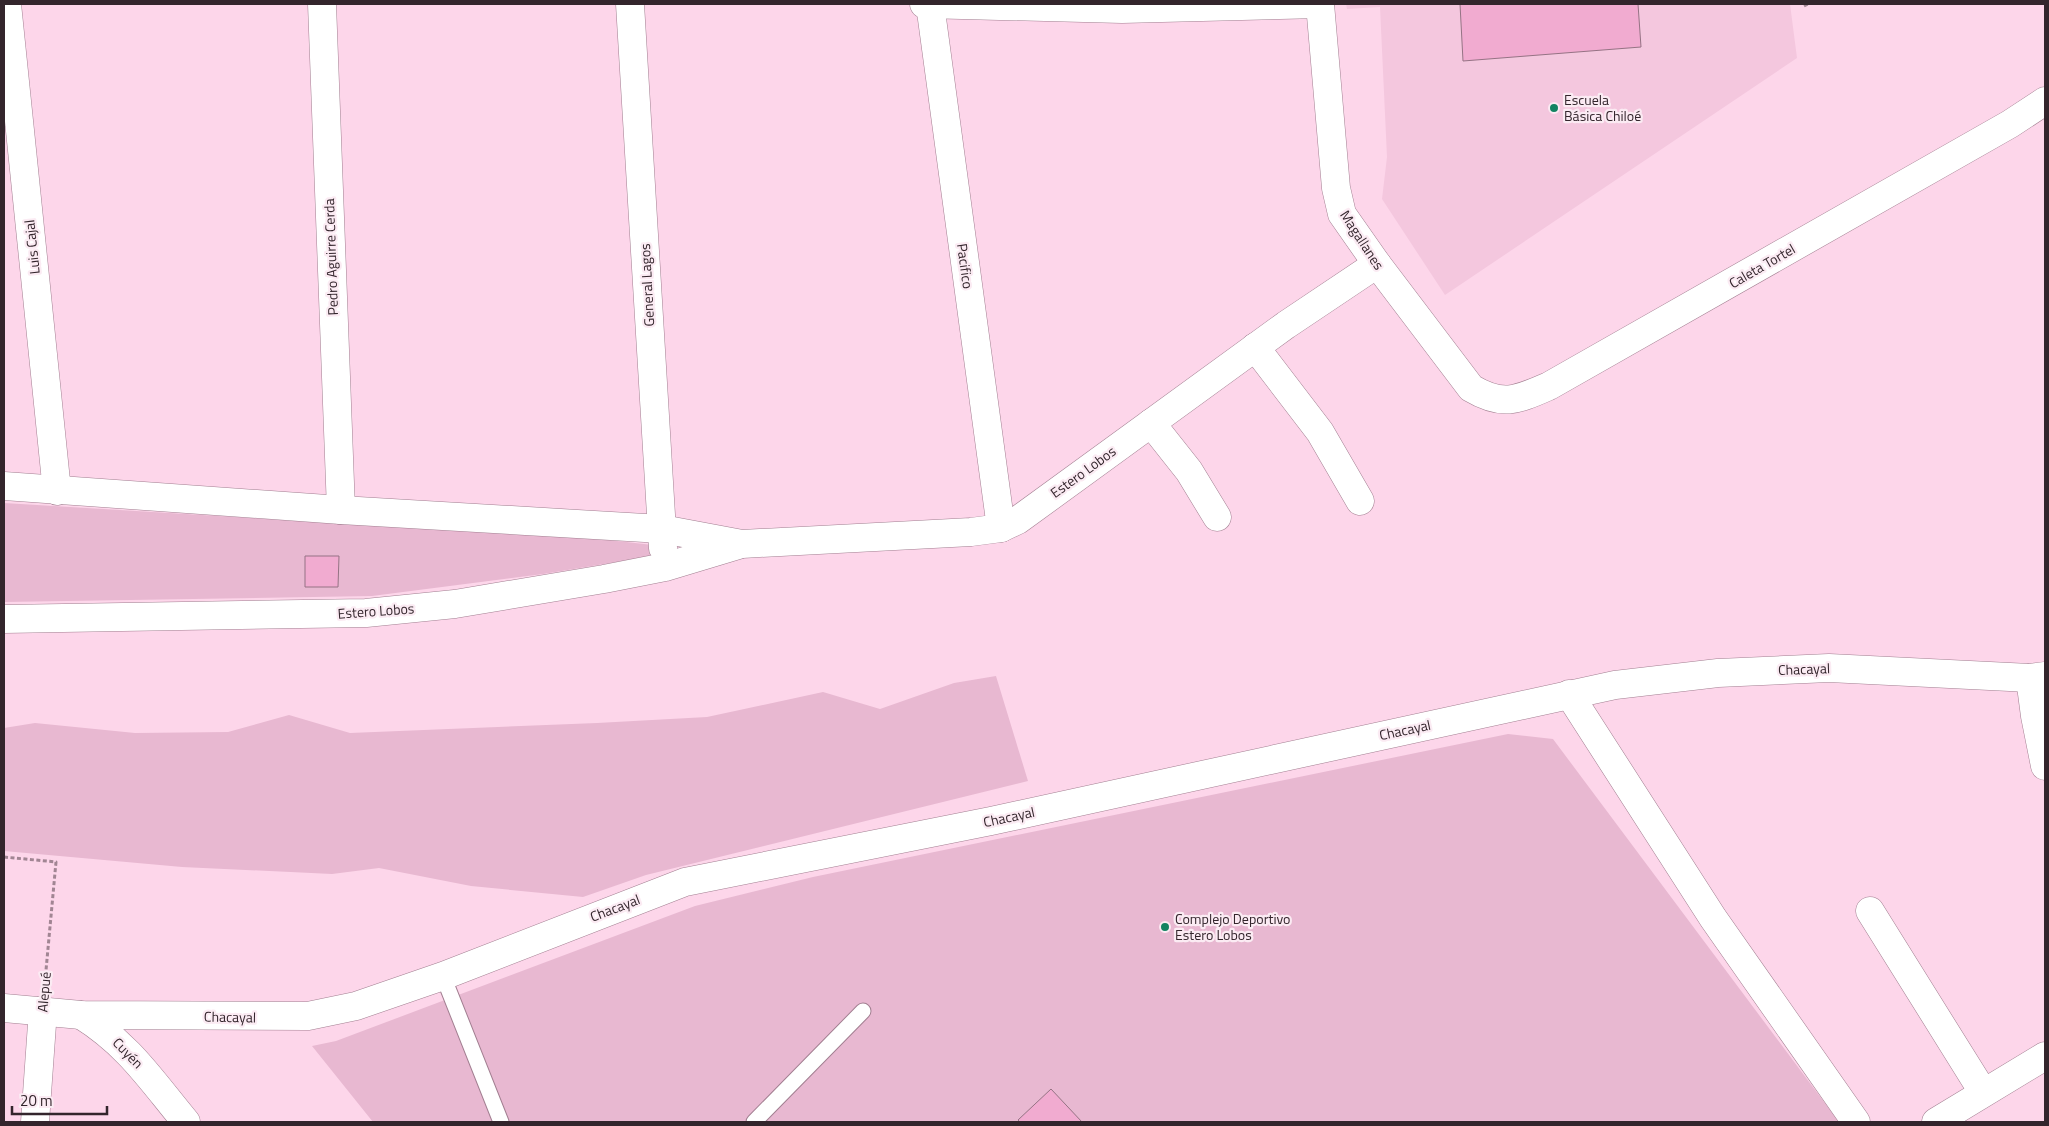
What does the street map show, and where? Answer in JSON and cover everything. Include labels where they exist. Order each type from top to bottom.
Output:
[{"type":"street","name":"Luis Cajal","points":[[7,4],[57,491]]},
{"type":"street","name":"Pedro Aguirre Cerda","points":[[322,4],[341,510]]},
{"type":"street","name":"General Lagos","points":[[630,4],[665,566]]},
{"type":"street","points":[[924,4],[1122,9],[1320,4]]},
{"type":"street","name":"Pacifico","points":[[930,4],[1000,528]]},
{"type":"street","name":"Magallanes","points":[[1320,4],[1336,188],[1342,214],[1377,264],[1471,388]]},
{"type":"street","name":"Caleta Tortel","points":[[1471,388],[1487,397],[1507,402],[1526,397],[1550,386],[2010,124],[2045,101]]},
{"type":"street","name":"Estero Lobos","points":[[4,618],[366,613],[464,603],[604,580],[665,566],[742,544],[971,532],[1000,528],[1018,520],[1255,347],[1377,264]]},
{"type":"street","points":[[1255,347],[1320,432],[1360,501]]},
{"type":"street","points":[[1151,423],[1189,471],[1217,517]]},
{"type":"street","name":"Estero Lobos","points":[[4,486],[341,510],[662,529],[742,544]]},
{"type":"street","name":"Chacayal","points":[[4,1008],[43,1010],[81,1015],[308,1016],[356,1006],[442,976],[685,882],[991,821],[1615,685],[1718,673],[1829,668],[2038,677]]},
{"type":"street","points":[[2038,677],[2035,716],[2045,766]]},
{"type":"street","points":[[1570,694],[1714,918],[1856,1122]]},
{"type":"street","points":[[1870,911],[1984,1092]]},
{"type":"street","name":"Alepué","points":[[35,1122],[43,1010]]},
{"type":"street","name":"Cuyén","points":[[81,1015],[106,1030],[122,1045],[143,1067],[186,1122]]},
{"type":"street","points":[[1936,1122],[2045,1056]]},
{"type":"lane","points":[[442,976],[501,1122]]},
{"type":"lane","points":[[754,1122],[863,1011]]},
{"type":"path","name":"Alepué","points":[[4,857],[56,862],[43,1010]]},
{"type":"shaded area","name":"Escuela Básica Chiloé","points":[[1346,4],[1790,4],[1797,58],[1445,295],[1382,199],[1387,157],[1380,7],[1347,9]]},
{"type":"shaded area","points":[[4,503],[599,539],[653,545],[653,556],[543,574],[372,596],[4,602]]},
{"type":"shaded area","points":[[996,676],[1028,781],[646,875],[583,897],[471,886],[379,868],[332,874],[182,867],[4,851],[4,728],[35,723],[135,733],[228,732],[289,715],[350,733],[597,723],[707,717],[823,692],[880,709],[954,683]]},
{"type":"shaded area","name":"Complejo Deportivo Estero Lobos","points":[[1508,734],[1553,739],[1839,1122],[373,1122],[312,1046],[336,1041],[695,906],[813,877]]},
{"type":"building","points":[[1460,4],[1638,4],[1641,47],[1463,61]]},
{"type":"building","points":[[305,556],[339,556],[338,587],[305,587]]},
{"type":"building","points":[[1051,1089],[1082,1122],[1020,1122],[1018,1120]]},
{"type":"place","name":"Escuela Básica Chiloé","points":[[1554,108]]},
{"type":"place","name":"Complejo Deportivo Estero Lobos","points":[[1165,927]]}]
